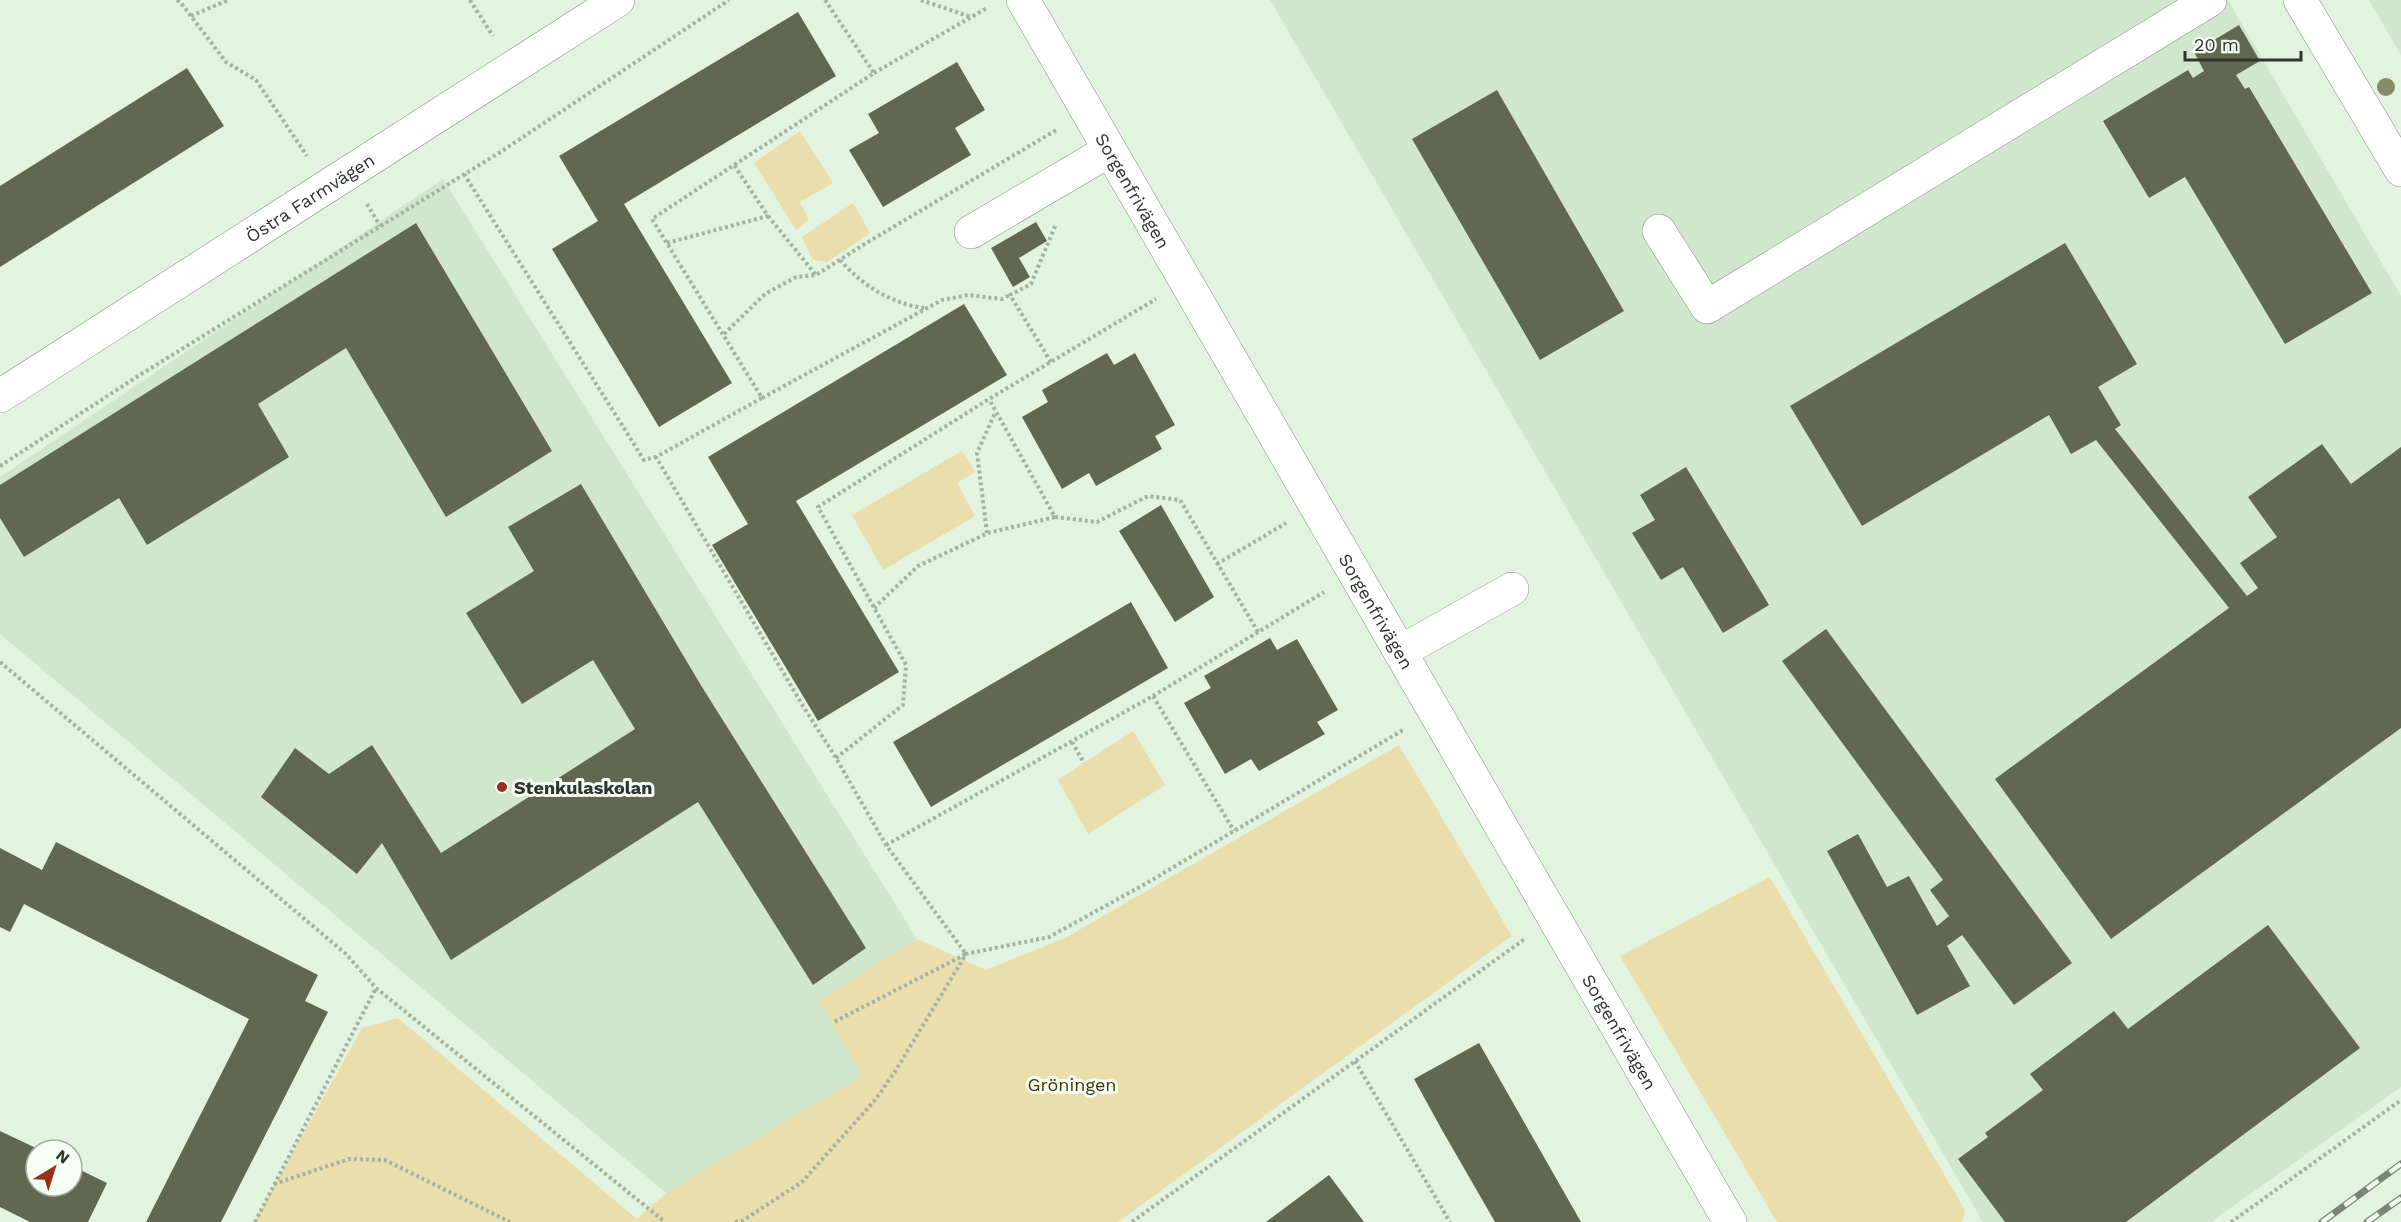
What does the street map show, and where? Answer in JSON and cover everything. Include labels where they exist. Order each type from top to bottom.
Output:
[{"type":"street","name":"Östra Farmvägen","points":[[0,396],[618,0]]},
{"type":"street","points":[[1659,231],[1707,307],[2210,0]]},
{"type":"street","points":[[2300,0],[2401,170]]},
{"type":"street","name":"Sorgenfrivägen","points":[[1007,2],[1088,111],[1730,1222]]},
{"type":"street","points":[[971,232],[1110,150]]},
{"type":"street","points":[[1400,652],[1512,589]]},
{"type":"path","points":[[177,0],[182,3],[226,62],[256,81],[312,164]]},
{"type":"path","points":[[191,16],[228,0]]},
{"type":"path","points":[[470,0],[499,44]]},
{"type":"path","points":[[0,466],[135,378],[464,174],[729,0]]},
{"type":"path","points":[[825,0],[874,73]]},
{"type":"path","points":[[921,0],[971,17]]},
{"type":"path","points":[[762,398],[652,219],[874,73],[971,17],[1007,2]]},
{"type":"path","points":[[724,334],[765,294],[796,278],[816,275],[1088,111]]},
{"type":"path","points":[[734,165],[768,216],[816,275]]},
{"type":"path","points":[[464,174],[644,460],[656,457],[942,300],[968,295],[1002,299],[1031,284],[1058,221]]},
{"type":"path","points":[[668,243],[768,216]]},
{"type":"path","points":[[840,260],[853,275],[873,289],[908,306],[925,308]]},
{"type":"path","points":[[836,758],[903,705],[906,665],[818,507],[988,399],[1186,281]]},
{"type":"path","points":[[1010,295],[1051,362]]},
{"type":"path","points":[[988,399],[1055,517]]},
{"type":"path","points":[[987,533],[977,453],[996,412]]},
{"type":"path","points":[[656,457],[886,845],[966,954]]},
{"type":"path","points":[[874,608],[918,566],[987,533],[1055,517],[1097,522],[1148,496],[1180,500],[1258,632]]},
{"type":"path","points":[[1217,564],[1316,506]]},
{"type":"path","points":[[886,845],[1153,696],[1354,573]]},
{"type":"path","points":[[0,662],[338,947],[376,988],[665,1222]]},
{"type":"path","points":[[1153,696],[1234,831]]},
{"type":"path","points":[[832,1023],[966,954],[1049,937],[1234,831],[1435,711]]},
{"type":"path","points":[[1072,742],[1084,763]]},
{"type":"path","points":[[1132,1222],[1554,917]]},
{"type":"path","points":[[735,1222],[742,1221],[802,1182],[876,1099],[897,1070],[966,954]]},
{"type":"path","points":[[255,1222],[376,988]]},
{"type":"path","points":[[1355,1061],[1450,1222]]},
{"type":"path","points":[[2231,1222],[2401,1100]]},
{"type":"path","points":[[274,1184],[349,1159],[385,1160],[510,1222]]},
{"type":"shaded area","points":[[1270,0],[2228,0],[2401,296],[2401,1087],[2211,1222],[1983,1222]]},
{"type":"shaded area","points":[[2369,0],[2401,0],[2401,55]]},
{"type":"shaded area","name":"Stenkulaskolan","points":[[443,179],[917,939],[819,1000],[862,1076],[666,1193],[0,634],[0,477]]},
{"type":"green space","points":[[800,131],[833,183],[800,202],[809,220],[796,230],[754,163]]},
{"type":"green space","points":[[853,203],[870,233],[827,262],[813,260],[802,237]]},
{"type":"green space","points":[[962,451],[975,472],[957,483],[975,516],[883,570],[852,515]]},
{"type":"green space","points":[[1133,731],[1165,785],[1088,834],[1058,780]]},
{"type":"green space","name":"Gröningen","points":[[1399,745],[1512,936],[1118,1222],[254,1222],[362,1028],[398,1018],[637,1219],[666,1193],[862,1076],[819,1000],[917,939],[986,970],[1065,938]]},
{"type":"green space","points":[[1770,877],[1965,1210],[1962,1222],[1777,1222],[1620,956]]},
{"type":"building","points":[[798,12],[836,76],[624,204],[732,383],[659,427],[552,249],[598,221],[559,156]]},
{"type":"building","points":[[2239,25],[2260,61],[2236,75],[2245,89],[2249,87],[2372,293],[2285,344],[2185,177],[2149,198],[2103,121],[2188,70],[2193,78],[2204,71],[2194,52]]},
{"type":"building","points":[[957,62],[985,110],[955,128],[971,155],[883,207],[849,150],[879,133],[868,114]]},
{"type":"building","points":[[187,68],[224,126],[0,267],[0,186]]},
{"type":"building","points":[[1497,90],[1624,311],[1540,360],[1412,139]]},
{"type":"building","points":[[1036,222],[1047,241],[1019,258],[1030,277],[1013,287],[991,248]]},
{"type":"building","points":[[416,223],[552,451],[446,517],[346,348],[258,404],[289,457],[147,545],[119,498],[24,557],[0,518],[0,485]]},
{"type":"building","points":[[2065,243],[2137,364],[2098,387],[2121,425],[2115,429],[2247,596],[2258,588],[2240,563],[2277,537],[2248,497],[2322,444],[2351,484],[2401,447],[2401,728],[2111,939],[1995,779],[2229,608],[2096,440],[2071,454],[2049,415],[1862,526],[1790,406]]},
{"type":"building","points":[[964,304],[1007,375],[796,501],[899,672],[818,721],[712,545],[748,524],[708,457]]},
{"type":"building","points":[[1107,353],[1114,365],[1135,353],[1175,425],[1155,436],[1162,449],[1096,486],[1089,473],[1062,489],[1022,417],[1048,402],[1042,390]]},
{"type":"building","points":[[1686,467],[1769,605],[1723,633],[1683,567],[1661,580],[1632,533],[1655,520],[1640,495]]},
{"type":"building","points":[[581,484],[702,687],[866,948],[813,985],[698,802],[451,960],[382,843],[357,874],[261,797],[295,748],[329,774],[372,745],[441,853],[635,729],[593,660],[522,704],[466,613],[534,571],[508,527]]},
{"type":"building","points":[[1161,505],[1214,597],[1175,622],[1119,531]]},
{"type":"building","points":[[1131,602],[1168,668],[931,807],[893,742]]},
{"type":"building","points":[[1826,629],[2072,963],[2014,1005],[1962,935],[1947,946],[1970,986],[1917,1015],[1827,851],[1858,834],[1887,887],[1909,876],[1937,926],[1949,916],[1930,890],[1943,880],[1782,661]]},
{"type":"building","points":[[1270,638],[1277,650],[1297,639],[1338,710],[1317,722],[1325,734],[1259,771],[1251,759],[1225,774],[1184,703],[1211,688],[1204,676]]},
{"type":"building","points":[[56,842],[318,975],[305,1001],[328,1012],[221,1222],[146,1222],[249,1019],[24,904],[10,932],[0,927],[0,848],[42,870]]},
{"type":"building","points":[[2268,925],[2360,1048],[2126,1222],[2005,1222],[1958,1159],[1988,1137],[1985,1133],[2043,1090],[2030,1074],[2114,1011],[2128,1029]]},
{"type":"building","points":[[1479,1043],[1581,1222],[1495,1222],[1442,1130],[1414,1079]]},
{"type":"building","points":[[0,1131],[24,1142],[24,1198],[84,1198],[84,1172],[107,1183],[88,1222],[30,1222],[0,1207]]},
{"type":"building","points":[[1329,1175],[1364,1222],[1266,1222]]},
{"type":"railway","points":[[2322,1222],[2401,1164]]},
{"type":"railway","points":[[2367,1222],[2401,1198]]},
{"type":"place","name":"Stenkulaskolan","points":[[502,787]]}]
